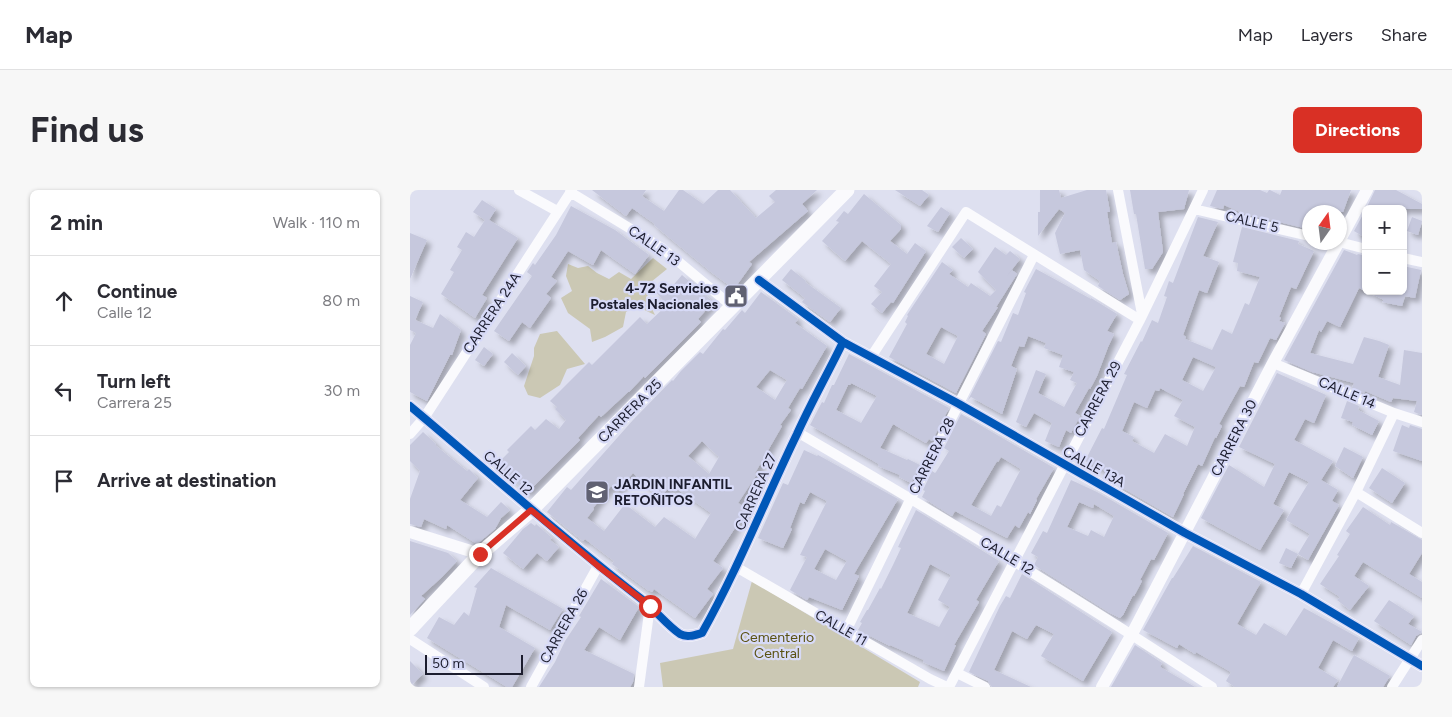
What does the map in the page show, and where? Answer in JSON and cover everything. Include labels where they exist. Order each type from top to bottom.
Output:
[{"type":"main road","name":"CARRERA 25","points":[[410,629],[480,554],[531,510],[847,190]]},
{"type":"street","points":[[519,190],[557,211]]},
{"type":"street","points":[[1118,190],[1141,317]]},
{"type":"street","name":"CARRERA 29","points":[[948,687],[957,673],[1141,317],[1203,190]]},
{"type":"street","name":"CARRERA 30","points":[[1347,228],[1367,190]]},
{"type":"street","name":"CARRERA 24A","points":[[410,434],[424,418],[571,191]]},
{"type":"street","name":"CALLE 13","points":[[571,191],[662,248],[733,307]]},
{"type":"street","name":"CALLE 5","points":[[1194,209],[1302,234]]},
{"type":"street","points":[[871,356],[966,212],[1034,255],[1141,317]]},
{"type":"street","points":[[1347,245],[1362,248]]},
{"type":"street","name":"CARRERA 30","points":[[1102,687],[1132,634],[1273,363],[1335,250]]},
{"type":"street","name":"CARRERA 28","points":[[846,631],[1034,255]]},
{"type":"street","points":[[1407,259],[1422,262]]},
{"type":"street","name":"CALLE 13A","points":[[759,280],[843,342],[959,404],[1064,465],[1301,594],[1422,666]]},
{"type":"street","name":"CARRERA 27","points":[[682,636],[702,633],[736,567],[797,432],[843,342]]},
{"type":"street","name":"CALLE 14","points":[[1273,363],[1394,413],[1422,422]]},
{"type":"street","name":"CALLE 12","points":[[410,406],[598,566],[650,606],[682,636]]},
{"type":"street","points":[[1301,594],[1356,492],[1394,413]]},
{"type":"street","name":"CALLE 12","points":[[797,432],[1015,561],[1132,634],[1212,687]]},
{"type":"street","points":[[1356,492],[1422,534]]},
{"type":"street","points":[[410,532],[480,554]]},
{"type":"street","name":"CARRERA 26","points":[[531,687],[598,566]]},
{"type":"street","name":"CALLE 11","points":[[736,567],[930,679],[948,687]]},
{"type":"street","points":[[639,687],[650,606]]},
{"type":"street","points":[[410,639],[484,687]]},
{"type":"street","points":[[1392,687],[1422,640]]},
{"type":"street","points":[[957,673],[985,687]]},
{"type":"green space","points":[[653,258],[667,269],[651,282],[651,292],[646,297],[655,315],[636,306],[626,312],[623,327],[592,342],[590,329],[568,313],[561,298],[572,291],[566,276],[568,264],[578,268],[588,266],[609,279],[619,272],[631,279]]},
{"type":"green space","points":[[557,331],[585,364],[567,369],[560,385],[540,398],[528,395],[524,386],[534,356],[534,348],[540,334]]},
{"type":"green space","name":"Cementerio Central","points":[[752,581],[920,682],[918,687],[663,687],[660,663],[733,649]]},
{"type":"building","points":[[592,190],[646,190],[642,196],[664,211],[679,190],[683,190],[703,204],[718,190],[730,190],[756,218],[775,202],[769,196],[776,190],[817,190],[802,204],[808,211],[749,262],[752,264],[734,289],[655,224],[632,208],[626,216]]},
{"type":"building","points":[[895,190],[922,190],[929,195],[920,206]]},
{"type":"building","points":[[1040,190],[1059,190],[1061,198],[1087,190],[1106,190],[1112,243],[1116,242],[1129,294],[1120,300],[1098,286],[1100,281],[1084,270],[1080,250],[1060,254],[1055,233],[1065,213],[1059,209],[1038,236]]},
{"type":"building","points":[[1130,190],[1189,190],[1184,209],[1158,212],[1163,252],[1152,269],[1145,269]]},
{"type":"building","points":[[1217,190],[1260,190],[1267,193],[1270,190],[1280,195],[1282,190],[1351,190],[1346,205],[1302,205],[1302,228],[1245,214],[1224,205],[1223,209],[1210,206]]},
{"type":"building","points":[[1375,190],[1396,190],[1422,204],[1422,209],[1407,209],[1407,205],[1368,205]]},
{"type":"building","points":[[864,194],[901,225],[901,229],[890,241],[907,254],[915,243],[926,251],[893,303],[891,302],[882,313],[871,304],[882,292],[874,286],[891,264],[862,241],[845,261],[822,241],[839,222],[836,221],[844,211],[848,214]]},
{"type":"building","points":[[482,200],[496,209],[489,220],[518,238],[482,295],[487,298],[475,318],[441,294],[454,272],[450,270],[462,250],[457,247],[466,232],[474,237],[485,220],[473,212]]},
{"type":"building","points":[[571,206],[615,230],[649,255],[635,274],[601,250],[593,265],[568,251],[551,277],[557,281],[546,294],[551,298],[530,328],[522,322],[509,341],[494,331],[532,276],[527,272],[533,263],[535,265],[556,235]]},
{"type":"building","points":[[941,207],[950,213],[938,232],[927,226]]},
{"type":"building","points":[[1362,216],[1362,236],[1354,231]]},
{"type":"building","points":[[1198,217],[1218,222],[1203,256],[1219,262],[1207,293],[1199,290],[1183,335],[1186,337],[1185,339],[1212,350],[1222,329],[1232,334],[1245,303],[1249,305],[1260,277],[1237,271],[1238,263],[1233,262],[1242,227],[1299,241],[1298,244],[1302,246],[1302,250],[1314,251],[1296,289],[1291,287],[1279,317],[1281,318],[1279,321],[1285,323],[1276,340],[1270,338],[1258,363],[1254,362],[1244,387],[1240,386],[1219,424],[1222,426],[1202,466],[1198,464],[1173,517],[1116,484],[1119,478],[1085,461],[1102,428],[1104,429],[1127,375],[1124,374],[1152,320],[1158,323],[1167,297],[1164,296],[1169,281],[1173,283]],"holes":[[[1193,357],[1216,367],[1203,391],[1182,380]],[[1160,388],[1183,400],[1174,416],[1195,427],[1187,446],[1165,434],[1154,453],[1132,441],[1134,437],[1122,431],[1134,402],[1147,408],[1155,390],[1159,391]]]},
{"type":"building","points":[[1412,217],[1422,221],[1418,235],[1407,231]]},
{"type":"building","points":[[410,233],[427,240],[410,279]]},
{"type":"building","points":[[961,238],[973,249],[964,258],[952,247]]},
{"type":"building","points":[[995,247],[1006,255],[1010,251],[1020,259],[1007,276],[1012,270],[1017,274],[982,331],[986,334],[956,393],[889,357],[907,324],[905,322],[907,315],[942,262],[953,270],[949,274],[968,287],[971,283],[990,296],[996,290],[978,272]],"holes":[[[941,327],[958,336],[944,364],[926,354]]]},
{"type":"building","points":[[1344,250],[1362,255],[1362,289],[1359,288],[1340,327],[1327,321],[1321,332],[1319,330],[1310,353],[1353,364],[1364,337],[1379,341],[1389,345],[1378,377],[1400,385],[1404,350],[1422,353],[1422,415],[1414,412],[1417,401],[1393,398],[1391,402],[1365,391],[1364,393],[1352,388],[1354,383],[1312,372],[1284,360]]},
{"type":"building","points":[[1407,267],[1421,270],[1415,298],[1405,296],[1402,306],[1382,302],[1384,300],[1374,295],[1407,295]]},
{"type":"building","points":[[791,269],[805,282],[841,308],[830,322],[802,302],[805,298],[782,280]]},
{"type":"building","points":[[1036,269],[1117,314],[1107,331],[1114,334],[1097,376],[1075,413],[1080,416],[1071,433],[1066,430],[1059,447],[1045,441],[1052,423],[1034,413],[1026,427],[1016,422],[1036,370],[1046,374],[1038,393],[1064,407],[1077,383],[1070,380],[1074,372],[1059,367],[1063,355],[1044,348],[1046,343],[1028,336],[1024,347],[1019,346],[1011,366],[1017,369],[1002,414],[971,397],[968,400],[998,341],[1001,342],[1013,313],[1018,315],[1026,293],[1024,292]]},
{"type":"building","points":[[682,275],[713,302],[698,319],[701,322],[645,378],[644,376],[601,417],[599,415],[578,438],[580,440],[527,493],[497,464],[509,452],[507,450],[531,426],[535,430],[546,419],[559,429],[566,420],[550,401],[589,362],[592,365],[640,317],[647,324],[667,305],[655,291],[664,283],[670,289]]},
{"type":"building","points":[[761,292],[798,319],[795,323],[827,346],[802,389],[800,388],[788,408],[791,410],[780,425],[782,426],[755,473],[757,474],[738,503],[746,508],[713,561],[723,568],[707,589],[713,594],[695,618],[654,589],[652,592],[649,591],[612,564],[614,561],[585,539],[583,541],[547,512],[567,487],[571,490],[633,420],[672,380],[700,352],[703,354],[723,329],[725,330],[742,310],[745,313]],"holes":[[[770,370],[787,380],[775,400],[756,387]],[[702,441],[719,457],[709,474],[688,456]],[[633,473],[659,498],[670,487],[676,491],[677,489],[711,513],[695,539],[664,517],[655,527],[625,504],[604,531],[587,518],[611,486],[617,491]]]},
{"type":"building","points":[[410,296],[423,302],[415,320],[433,328],[440,314],[461,330],[452,355],[450,355],[427,401],[410,392],[410,345],[416,333],[410,330]]},
{"type":"building","points":[[484,347],[493,354],[484,366],[475,360]]},
{"type":"building","points":[[512,353],[526,366],[518,375],[504,362]]},
{"type":"building","points":[[849,354],[949,408],[932,441],[929,439],[926,443],[893,424],[880,448],[920,465],[911,483],[899,477],[900,475],[878,466],[879,464],[810,425],[822,402],[824,403],[832,385],[834,385]],"holes":[[[851,383],[877,396],[861,423],[836,410],[848,385]]]},
{"type":"building","points":[[1277,373],[1326,395],[1314,423],[1305,419],[1294,440],[1333,461],[1321,480],[1338,490],[1332,501],[1339,505],[1308,560],[1298,554],[1310,534],[1286,520],[1309,482],[1289,472],[1273,504],[1284,510],[1260,550],[1201,518],[1229,465],[1264,487],[1275,464],[1239,447]]},
{"type":"building","points":[[1347,401],[1359,406],[1358,410],[1379,421],[1372,435],[1352,425],[1353,422],[1341,418]]},
{"type":"building","points":[[961,414],[1054,468],[1036,499],[1030,514],[1028,512],[1019,528],[1015,525],[1007,538],[955,511],[952,516],[922,497],[925,491],[923,490],[932,471],[936,472],[949,451],[944,448]],"holes":[[[1001,457],[1021,469],[1001,507],[997,505],[991,516],[971,505]]]},
{"type":"building","points":[[1402,425],[1409,428],[1410,425],[1422,429],[1422,461],[1393,451]]},
{"type":"building","points":[[423,432],[435,445],[467,471],[469,469],[478,478],[460,500],[487,517],[501,502],[510,510],[501,518],[495,529],[477,544],[447,525],[446,529],[424,519],[421,527],[410,524],[410,499],[420,471],[410,461],[410,445]]},
{"type":"building","points":[[1344,447],[1363,457],[1353,478],[1335,466]]},
{"type":"building","points":[[804,450],[818,455],[898,499],[854,574],[859,576],[842,610],[809,597],[807,600],[790,590],[807,557],[800,555],[827,501],[810,492],[804,504],[800,502],[790,528],[792,529],[783,548],[758,538],[783,483],[788,485]],"holes":[[[825,549],[847,561],[836,580],[814,569]]]},
{"type":"building","points":[[1382,468],[1405,483],[1392,503],[1369,488]]},
{"type":"building","points":[[1071,480],[1097,492],[1168,533],[1154,560],[1151,559],[1140,580],[1142,581],[1120,618],[1034,565],[1038,557],[1031,553],[1043,531],[1047,533]],"holes":[[[1079,502],[1093,508],[1094,504],[1114,516],[1104,537],[1091,530],[1088,536],[1067,527]]]},
{"type":"building","points":[[1363,507],[1390,525],[1391,522],[1422,540],[1422,553],[1409,574],[1422,582],[1422,598],[1363,562],[1354,576],[1369,586],[1350,610],[1337,600],[1340,597],[1320,584],[1339,556],[1337,555],[1350,534],[1346,531]]},
{"type":"building","points":[[916,510],[999,561],[976,600],[979,602],[954,645],[956,645],[944,671],[858,630],[862,623],[860,622],[881,589],[893,565],[901,548],[898,547]],"holes":[[[930,564],[951,575],[938,600],[950,607],[939,627],[907,613]]]},
{"type":"building","points":[[531,523],[535,526],[536,524],[559,547],[547,561],[537,553],[523,569],[503,553],[523,529]]},
{"type":"building","points":[[410,541],[448,553],[457,561],[421,596],[425,599],[410,615]]},
{"type":"building","points":[[1193,546],[1261,582],[1237,624],[1256,635],[1264,623],[1286,636],[1304,608],[1359,638],[1352,651],[1333,640],[1318,668],[1338,680],[1333,687],[1235,687],[1226,681],[1231,672],[1196,652],[1195,654],[1179,644],[1177,648],[1143,630],[1172,578]]},
{"type":"building","points":[[1286,548],[1298,554],[1291,568],[1279,563]]},
{"type":"building","points":[[491,568],[563,609],[550,630],[506,605],[499,627],[535,648],[512,687],[507,687],[427,638],[439,617],[454,625],[464,612],[469,616],[477,588],[474,587]]},
{"type":"building","points":[[1022,574],[1112,632],[1083,681],[1041,656],[1054,634],[1036,625],[1027,639],[1012,631],[994,670],[1031,687],[992,687],[988,681],[969,672],[1000,606],[1006,596],[1010,598]]},
{"type":"building","points":[[601,579],[639,607],[620,640],[599,627],[584,650],[634,674],[633,682],[630,687],[539,687],[581,617],[579,616]]},
{"type":"building","points":[[1389,600],[1414,616],[1408,624],[1422,632],[1416,636],[1411,645],[1374,621]]},
{"type":"building","points":[[1135,645],[1162,663],[1160,667],[1195,687],[1111,687]]},
{"type":"building","points":[[1354,655],[1390,676],[1383,687],[1337,687]]},
{"type":"building","points":[[410,661],[423,674],[410,686]]},
{"type":"cycle path","points":[[759,280],[843,342],[959,404],[1185,533],[1301,594],[1422,666]]},
{"type":"cycle path","points":[[410,406],[555,529],[644,601],[676,631],[685,636],[691,636],[702,633],[715,609],[802,422],[843,342]]},
{"type":"place","name":"4-72 Servicios Postales Nacionales","points":[[736,296]]},
{"type":"place","name":"JARDIN INFANTIL RETOÑITOS","points":[[597,492]]},
{"type":"route","points":[[480,554],[531,510],[598,566],[650,606]]}]
